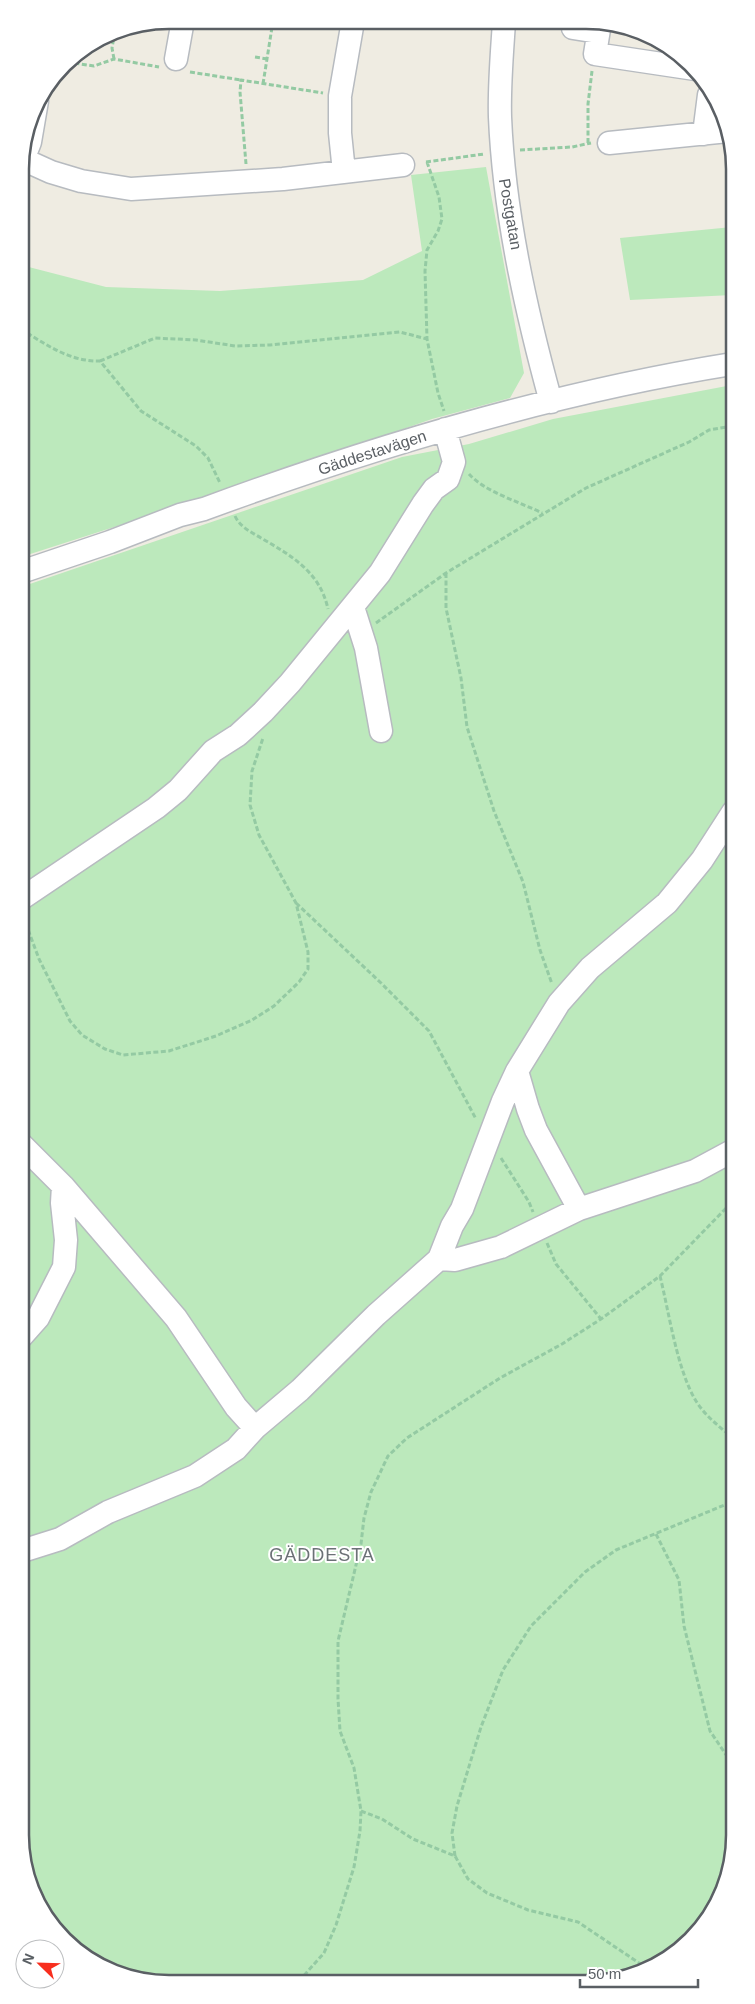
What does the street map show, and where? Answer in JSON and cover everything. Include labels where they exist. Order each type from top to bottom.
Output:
[{"type":"street","points":[[175,66],[181,29]]},
{"type":"street","points":[[344,172],[340,132],[340,96],[352,29]]},
{"type":"street","name":"Postgatan","points":[[504,29],[500,115],[504,171],[528,307],[551,402]]},
{"type":"street","points":[[576,29],[678,63]]},
{"type":"street","points":[[704,134],[708,100]]},
{"type":"street","points":[[609,143],[721,132]]},
{"type":"street","points":[[29,162],[51,172],[81,181],[131,189],[247,182],[403,165]]},
{"type":"street","name":"Gäddestavägen","points":[[29,569],[129,536],[180,515],[445,429],[610,387],[726,365]]},
{"type":"street","points":[[29,894],[156,808],[178,790],[213,751],[238,734],[264,712],[333,633],[380,573],[434,489],[448,479],[454,462],[445,429]]},
{"type":"street","points":[[353,607],[366,648],[381,731]]},
{"type":"street","points":[[29,1549],[60,1539],[108,1512],[195,1476],[236,1450],[255,1428],[300,1390],[376,1315],[439,1260],[452,1226],[465,1201],[488,1138],[517,1071],[559,1003],[590,968],[667,903],[702,860],[726,823]]},
{"type":"street","points":[[517,1071],[536,1130],[579,1209]]},
{"type":"street","points":[[29,1152],[63,1186],[176,1318],[236,1407],[255,1428]]},
{"type":"street","points":[[439,1260],[455,1260],[493,1250],[579,1209],[695,1171],[726,1154]]},
{"type":"street","points":[[29,1328],[38,1318],[64,1267],[66,1240],[62,1203],[63,1186]]},
{"type":"path","points":[[264,84],[272,29]]},
{"type":"path","points":[[515,150],[572,147],[588,143],[588,104],[597,36]]},
{"type":"path","points":[[113,40],[112,48],[114,59]]},
{"type":"path","points":[[256,57],[267,59]]},
{"type":"path","points":[[76,63],[94,66],[114,59],[175,66],[241,80],[340,96]]},
{"type":"path","points":[[241,80],[240,92],[247,182]]},
{"type":"path","points":[[403,165],[490,153]]},
{"type":"path","points":[[427,162],[439,197],[442,219],[438,231],[427,250],[425,271],[427,339],[438,393],[445,413],[445,429]]},
{"type":"path","points":[[29,334],[62,353],[87,361],[100,361],[155,338],[196,340],[235,346],[270,345],[400,332],[427,339]]},
{"type":"path","points":[[100,361],[142,411],[196,446],[208,458],[238,523],[283,551],[312,573],[325,595],[333,633]]},
{"type":"path","points":[[361,633],[446,573],[586,488],[689,442],[710,430],[726,427]]},
{"type":"path","points":[[453,457],[473,479],[491,490],[543,513]]},
{"type":"path","points":[[446,573],[446,608],[461,678],[467,727],[494,811],[523,882],[540,950],[559,1003]]},
{"type":"path","points":[[29,930],[39,959],[70,1022],[82,1035],[105,1049],[123,1054],[137,1055],[169,1050],[216,1036],[252,1020],[280,1000],[299,982],[308,969],[308,952],[296,903],[258,835],[250,805],[252,771],[264,736]]},
{"type":"path","points":[[296,903],[381,982],[429,1031],[488,1138],[529,1202],[556,1264],[601,1319]]},
{"type":"path","points":[[304,1975],[324,1953],[336,1925],[354,1866],[360,1831],[361,1811],[354,1768],[340,1731],[338,1640],[371,1492],[388,1456],[407,1438],[500,1378],[562,1344],[601,1319],[660,1276],[726,1208]]},
{"type":"path","points":[[660,1276],[684,1374],[696,1401],[712,1421],[726,1432]]},
{"type":"path","points":[[641,1964],[578,1922],[528,1910],[487,1893],[468,1879],[455,1856],[452,1833],[457,1806],[481,1727],[503,1670],[532,1626],[585,1572],[616,1550],[726,1504]]},
{"type":"path","points":[[656,1534],[679,1580],[684,1626],[710,1732],[726,1755]]},
{"type":"path","points":[[361,1811],[382,1818],[413,1839],[455,1856]]},
{"type":"green space","points":[[486,167],[524,373],[510,398],[432,419],[223,492],[29,554],[29,267],[106,287],[220,291],[363,280],[422,251],[411,175]]},
{"type":"green space","points":[[726,228],[726,295],[630,300],[620,238]]},
{"type":"green space","points":[[726,386],[726,1845],[724,1863],[716,1889],[703,1913],[692,1928],[656,1957],[640,1965],[614,1973],[587,1975],[168,1975],[141,1973],[123,1968],[98,1957],[63,1928],[43,1897],[36,1881],[30,1854],[29,584],[402,457],[469,444],[553,419]]},
{"type":"district","name":"GÄDDESTA","points":[[322,1555]]}]
